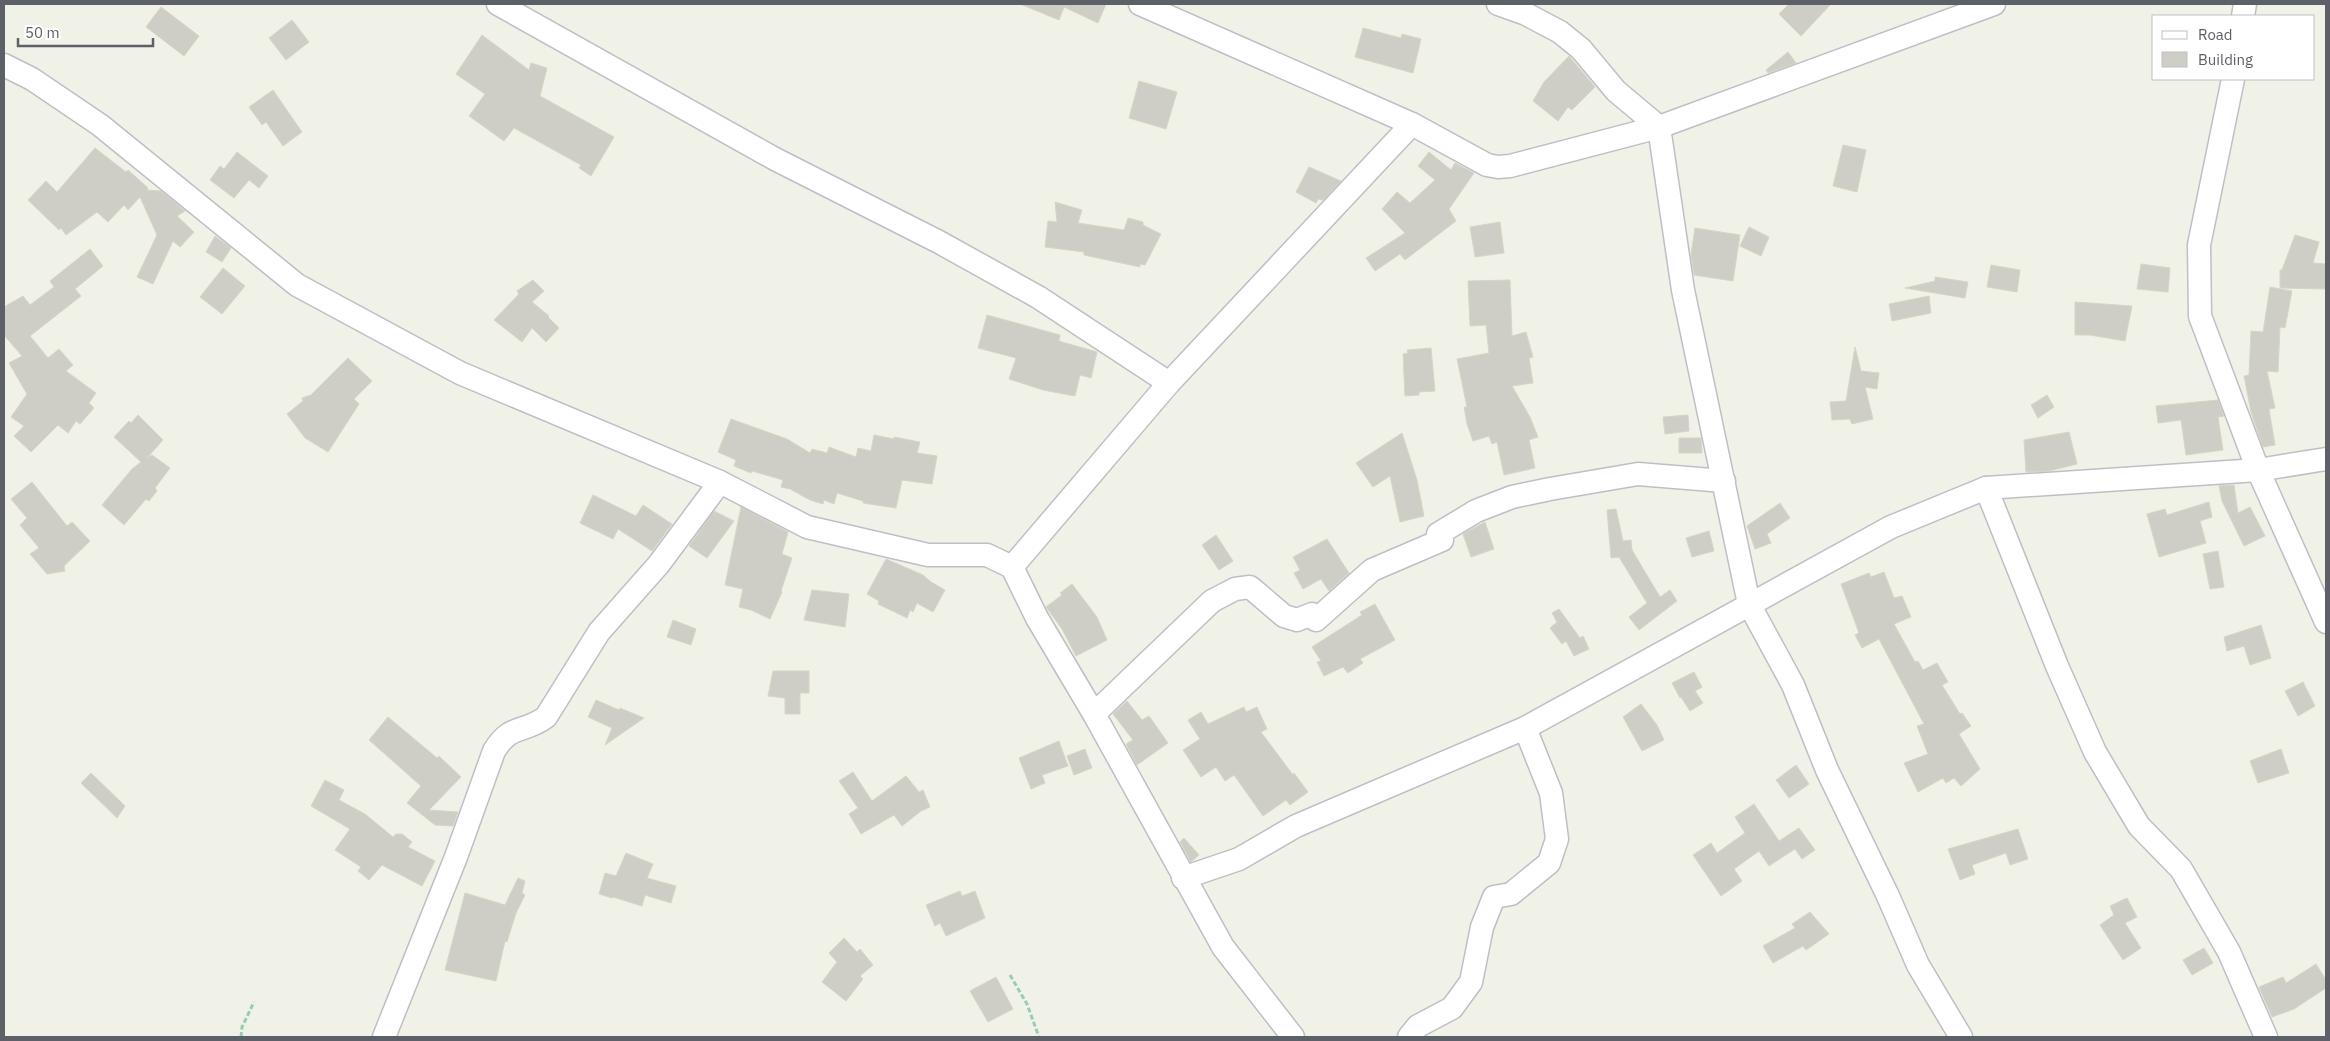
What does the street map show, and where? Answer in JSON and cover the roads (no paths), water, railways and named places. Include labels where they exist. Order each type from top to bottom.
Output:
[{"type":"street","points":[[498,4],[775,159],[939,242],[1030,293],[1169,383]]},
{"type":"street","points":[[1140,4],[1412,124],[1487,165],[1498,167],[1510,166],[1659,127],[1994,4]]},
{"type":"street","points":[[1498,4],[1526,14],[1560,32],[1581,49],[1616,91],[1659,127],[1683,290],[1749,604],[1793,685],[1827,770],[1888,896],[1918,966],[1961,1037]]},
{"type":"street","points":[[4,65],[32,79],[100,125],[297,285],[460,373],[720,482],[807,527],[928,556],[987,555],[1012,567],[1037,618],[1094,714],[1183,878],[1223,947],[1293,1037]]},
{"type":"street","points":[[2233,80],[2199,245],[2200,316],[2258,470],[2326,622]]},
{"type":"street","points":[[1012,567],[1169,383],[1412,124]]},
{"type":"street","points":[[1183,878],[1240,859],[1296,826],[1525,728],[1891,527],[1986,488],[2258,470],[2326,459]]},
{"type":"street","points":[[1094,714],[1212,601],[1235,589],[1250,587],[1284,616],[1297,620],[1312,614],[1316,620],[1372,570],[1442,540],[1438,534],[1476,512],[1512,497],[1638,474],[1724,481]]},
{"type":"street","points":[[384,1037],[502,738],[516,729],[536,724],[546,717],[599,632],[659,564],[720,482]]},
{"type":"street","points":[[1986,488],[2057,666],[2094,752],[2139,826],[2181,869],[2229,952],[2266,1037]]},
{"type":"street","points":[[1409,1037],[1418,1026],[1452,1008],[1471,982],[1482,927],[1494,897],[1511,894],[1549,863],[1557,839],[1551,793],[1525,728]]}]
